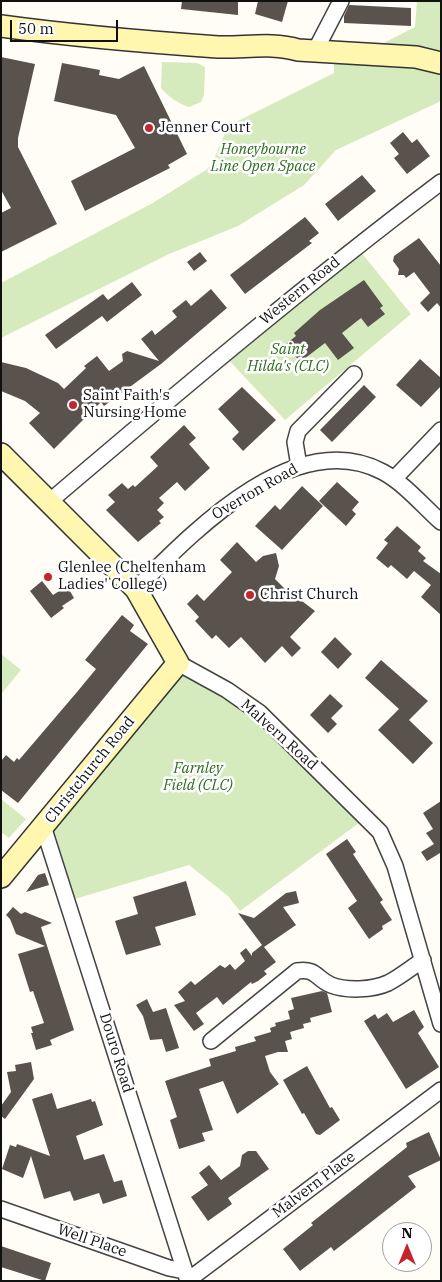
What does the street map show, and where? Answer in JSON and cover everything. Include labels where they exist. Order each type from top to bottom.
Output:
[{"type":"street","points":[[316,47],[341,1]]},
{"type":"street","points":[[1,26],[50,33],[211,46],[286,46],[297,42],[316,47],[441,48]]},
{"type":"street","points":[[374,48],[441,63]]},
{"type":"street","name":"Western Road","points":[[49,502],[230,348],[356,246],[441,182]]},
{"type":"street","points":[[298,466],[295,442],[298,431],[354,374]]},
{"type":"street","points":[[394,479],[441,430]]},
{"type":"street","points":[[1,454],[136,590],[178,663]]},
{"type":"street","name":"Overton Road","points":[[136,590],[207,520],[239,499],[298,466],[322,461],[347,461],[372,467],[394,479],[441,522]]},
{"type":"street","name":"Christchurch Road","points":[[1,877],[178,663]]},
{"type":"street","name":"Malvern Road","points":[[178,663],[227,690],[260,714],[380,832],[395,866],[441,1024]]},
{"type":"street","name":"Douro Road","points":[[43,826],[186,1278]]},
{"type":"street","points":[[211,1041],[292,972],[308,970],[320,975],[331,985],[366,988],[387,984],[423,960]]},
{"type":"street","name":"Malvern Place","points":[[186,1278],[441,1090]]},
{"type":"street","name":"Well Place","points":[[1,1209],[169,1268],[186,1278]]},
{"type":"green space","name":"Honeybourne Line Open Space","points":[[417,1],[441,1],[441,100],[439,102],[336,150],[304,185],[238,226],[169,254],[1,338],[1,283],[151,204],[206,170],[212,164],[228,126],[334,73],[334,50],[370,50],[415,27]]},
{"type":"green space","points":[[162,62],[197,63],[205,67],[204,95],[201,102],[189,107],[177,102],[161,88]]},
{"type":"green space","name":"Saint Hilda's (CLC)","points":[[356,246],[411,314],[285,420],[223,354]]},
{"type":"green space","points":[[1,654],[21,670],[1,694]]},
{"type":"green space","name":"Farnley Field (CLC)","points":[[178,663],[227,690],[367,817],[240,911],[228,896],[189,865],[68,901],[43,826]]},
{"type":"green space","points":[[1,799],[26,819],[9,838],[1,832]]},
{"type":"building","points":[[182,1],[238,1],[238,15],[181,9]]},
{"type":"building","points":[[258,1],[288,1],[282,22],[255,14]]},
{"type":"building","points":[[349,5],[411,8],[411,26],[344,23],[344,16]]},
{"type":"building","points":[[1,57],[35,64],[18,138],[18,147],[57,224],[1,252],[1,213],[11,208],[1,190]]},
{"type":"building","name":"Jenner Court","points":[[62,63],[100,70],[99,75],[119,79],[144,66],[187,154],[168,165],[170,168],[85,211],[71,181],[135,148],[116,115],[54,101]]},
{"type":"building","points":[[403,132],[412,143],[417,139],[430,156],[407,174],[394,158],[399,154],[390,143]]},
{"type":"building","points":[[362,175],[376,191],[338,221],[325,204]]},
{"type":"building","points":[[305,217],[319,233],[309,241],[312,243],[245,294],[230,275]]},
{"type":"building","points":[[419,238],[441,266],[441,308],[437,303],[428,312],[420,303],[430,293],[414,272],[406,278],[404,275],[398,275],[399,269],[393,261],[394,256]]},
{"type":"building","points":[[200,252],[207,261],[194,271],[187,262]]},
{"type":"building","points":[[364,280],[383,306],[380,308],[385,314],[368,327],[361,318],[342,333],[354,348],[338,360],[325,343],[300,362],[286,344],[296,336],[294,333],[320,310]]},
{"type":"building","points":[[132,282],[142,295],[107,322],[102,316],[56,349],[45,335],[103,294],[108,300]]},
{"type":"building","points":[[211,289],[227,308],[161,364],[104,406],[101,402],[54,449],[29,423],[40,413],[25,401],[1,391],[1,362],[26,368],[58,383],[64,389],[86,368],[84,366],[97,356],[109,371],[123,361],[122,354],[127,351],[159,361],[141,339],[152,330],[155,335],[177,317],[172,311],[186,300],[191,306]]},
{"type":"building","points":[[420,359],[441,378],[441,386],[421,407],[396,385]]},
{"type":"building","points":[[364,385],[376,397],[332,442],[320,430]]},
{"type":"building","points":[[242,387],[276,420],[243,451],[232,439],[239,432],[218,409]]},
{"type":"building","points":[[184,425],[196,438],[189,444],[210,468],[185,491],[177,482],[159,498],[164,503],[157,510],[164,517],[159,521],[161,523],[138,542],[106,510],[115,502],[108,495],[122,483],[128,489],[133,485],[135,487],[158,466],[150,457]]},
{"type":"building","points":[[337,482],[359,502],[352,510],[356,514],[346,526],[319,501]]},
{"type":"building","points":[[302,486],[323,506],[282,550],[255,526],[275,505],[280,510]]},
{"type":"building","points":[[397,526],[421,547],[418,551],[426,558],[423,561],[441,574],[441,615],[421,597],[431,585],[414,571],[407,579],[391,565],[388,568],[376,558],[388,543],[384,540]]},
{"type":"building","name":"Christ Church","points":[[237,542],[256,562],[263,556],[276,553],[279,566],[275,579],[296,600],[298,598],[315,611],[290,637],[301,648],[292,657],[282,646],[265,663],[241,637],[229,648],[216,635],[212,639],[195,621],[199,617],[187,604],[197,594],[204,601],[232,572],[220,560]]},
{"type":"building","points":[[42,581],[53,595],[67,586],[74,598],[62,606],[64,608],[51,618],[30,591]]},
{"type":"building","points":[[122,615],[134,625],[130,631],[148,644],[18,803],[1,790],[1,761],[6,755],[14,762],[17,758],[19,760],[77,692],[96,669],[85,660]]},
{"type":"building","points":[[335,637],[352,654],[338,669],[321,652]]},
{"type":"building","points":[[381,660],[428,701],[409,720],[433,743],[413,764],[378,730],[399,709],[365,678]]},
{"type":"building","points":[[330,694],[343,706],[331,718],[337,724],[328,733],[310,715]]},
{"type":"building","points":[[441,801],[441,855],[440,853],[427,861],[421,852],[434,844],[426,833],[433,829],[423,813]]},
{"type":"building","points":[[347,839],[356,852],[353,854],[383,900],[380,902],[392,920],[382,926],[383,929],[369,939],[348,908],[357,901],[326,854]]},
{"type":"building","points":[[45,873],[49,885],[26,892],[38,875]]},
{"type":"building","points":[[186,881],[196,915],[155,927],[161,945],[126,955],[115,921],[138,914],[133,897]]},
{"type":"building","points":[[296,891],[299,903],[283,907],[296,925],[264,947],[276,962],[264,971],[267,974],[252,984],[251,982],[223,1005],[217,997],[196,1013],[204,1024],[194,1031],[174,1005],[185,1001],[178,992],[191,981],[195,985],[220,965],[225,968],[230,964],[235,970],[245,961],[240,953],[246,948],[252,956],[252,953],[262,945],[238,913],[254,918],[286,893]]},
{"type":"building","points":[[13,907],[21,914],[25,912],[52,923],[41,927],[74,1030],[50,1040],[52,1045],[36,1050],[31,1027],[44,1023],[33,991],[30,992],[18,954],[45,946],[16,934],[10,919],[6,915]]},
{"type":"building","points":[[322,991],[327,993],[332,1012],[310,1018],[311,1022],[303,1024],[304,1028],[290,1032],[292,1039],[285,1041],[288,1052],[278,1052],[265,1056],[270,1072],[279,1084],[237,1114],[223,1081],[199,1089],[213,1130],[202,1133],[205,1141],[179,1149],[170,1120],[177,1117],[165,1081],[211,1066],[209,1059],[236,1051],[235,1047],[256,1041],[254,1037],[271,1032],[270,1028],[276,1026],[275,1023],[290,1019],[288,1011],[294,1009],[291,998]]},
{"type":"building","points":[[147,999],[153,1012],[166,1008],[179,1048],[166,1052],[162,1039],[150,1040],[143,1016],[136,1005]]},
{"type":"building","points":[[414,1010],[424,1027],[418,1033],[439,1067],[406,1089],[364,1021],[375,1014],[378,1019],[387,1013],[393,1022]]},
{"type":"building","points":[[31,1062],[34,1079],[5,1119],[1,1116],[1,1106],[11,1092],[7,1072],[16,1071],[15,1065]]},
{"type":"building","points":[[307,1066],[330,1108],[332,1107],[340,1120],[320,1135],[316,1134],[304,1113],[302,1114],[283,1080]]},
{"type":"building","points":[[52,1093],[57,1109],[91,1099],[92,1102],[95,1101],[103,1125],[76,1136],[84,1160],[104,1154],[114,1182],[122,1180],[127,1196],[103,1204],[99,1193],[74,1201],[70,1191],[44,1199],[31,1156],[23,1178],[2,1169],[10,1145],[16,1147],[17,1144],[50,1156],[32,1099]]},
{"type":"building","points":[[429,1132],[441,1160],[408,1176],[416,1187],[334,1251],[331,1247],[300,1271],[283,1249],[313,1225],[311,1223],[407,1147],[406,1143]]},
{"type":"building","points":[[248,1151],[256,1151],[269,1169],[228,1198],[232,1204],[208,1221],[191,1197],[208,1185],[199,1173],[209,1165],[221,1180],[240,1166],[242,1155]]},
{"type":"building","points":[[1,1246],[51,1263],[45,1281],[1,1267]]},
{"type":"place","name":"Jenner Court","points":[[149,128]]},
{"type":"place","name":"Saint Faith's Nursing Home","points":[[73,405]]},
{"type":"place","name":"Glenlee (Cheltenham Ladies' College)","points":[[48,577]]},
{"type":"place","name":"Christ Church","points":[[250,595]]}]
